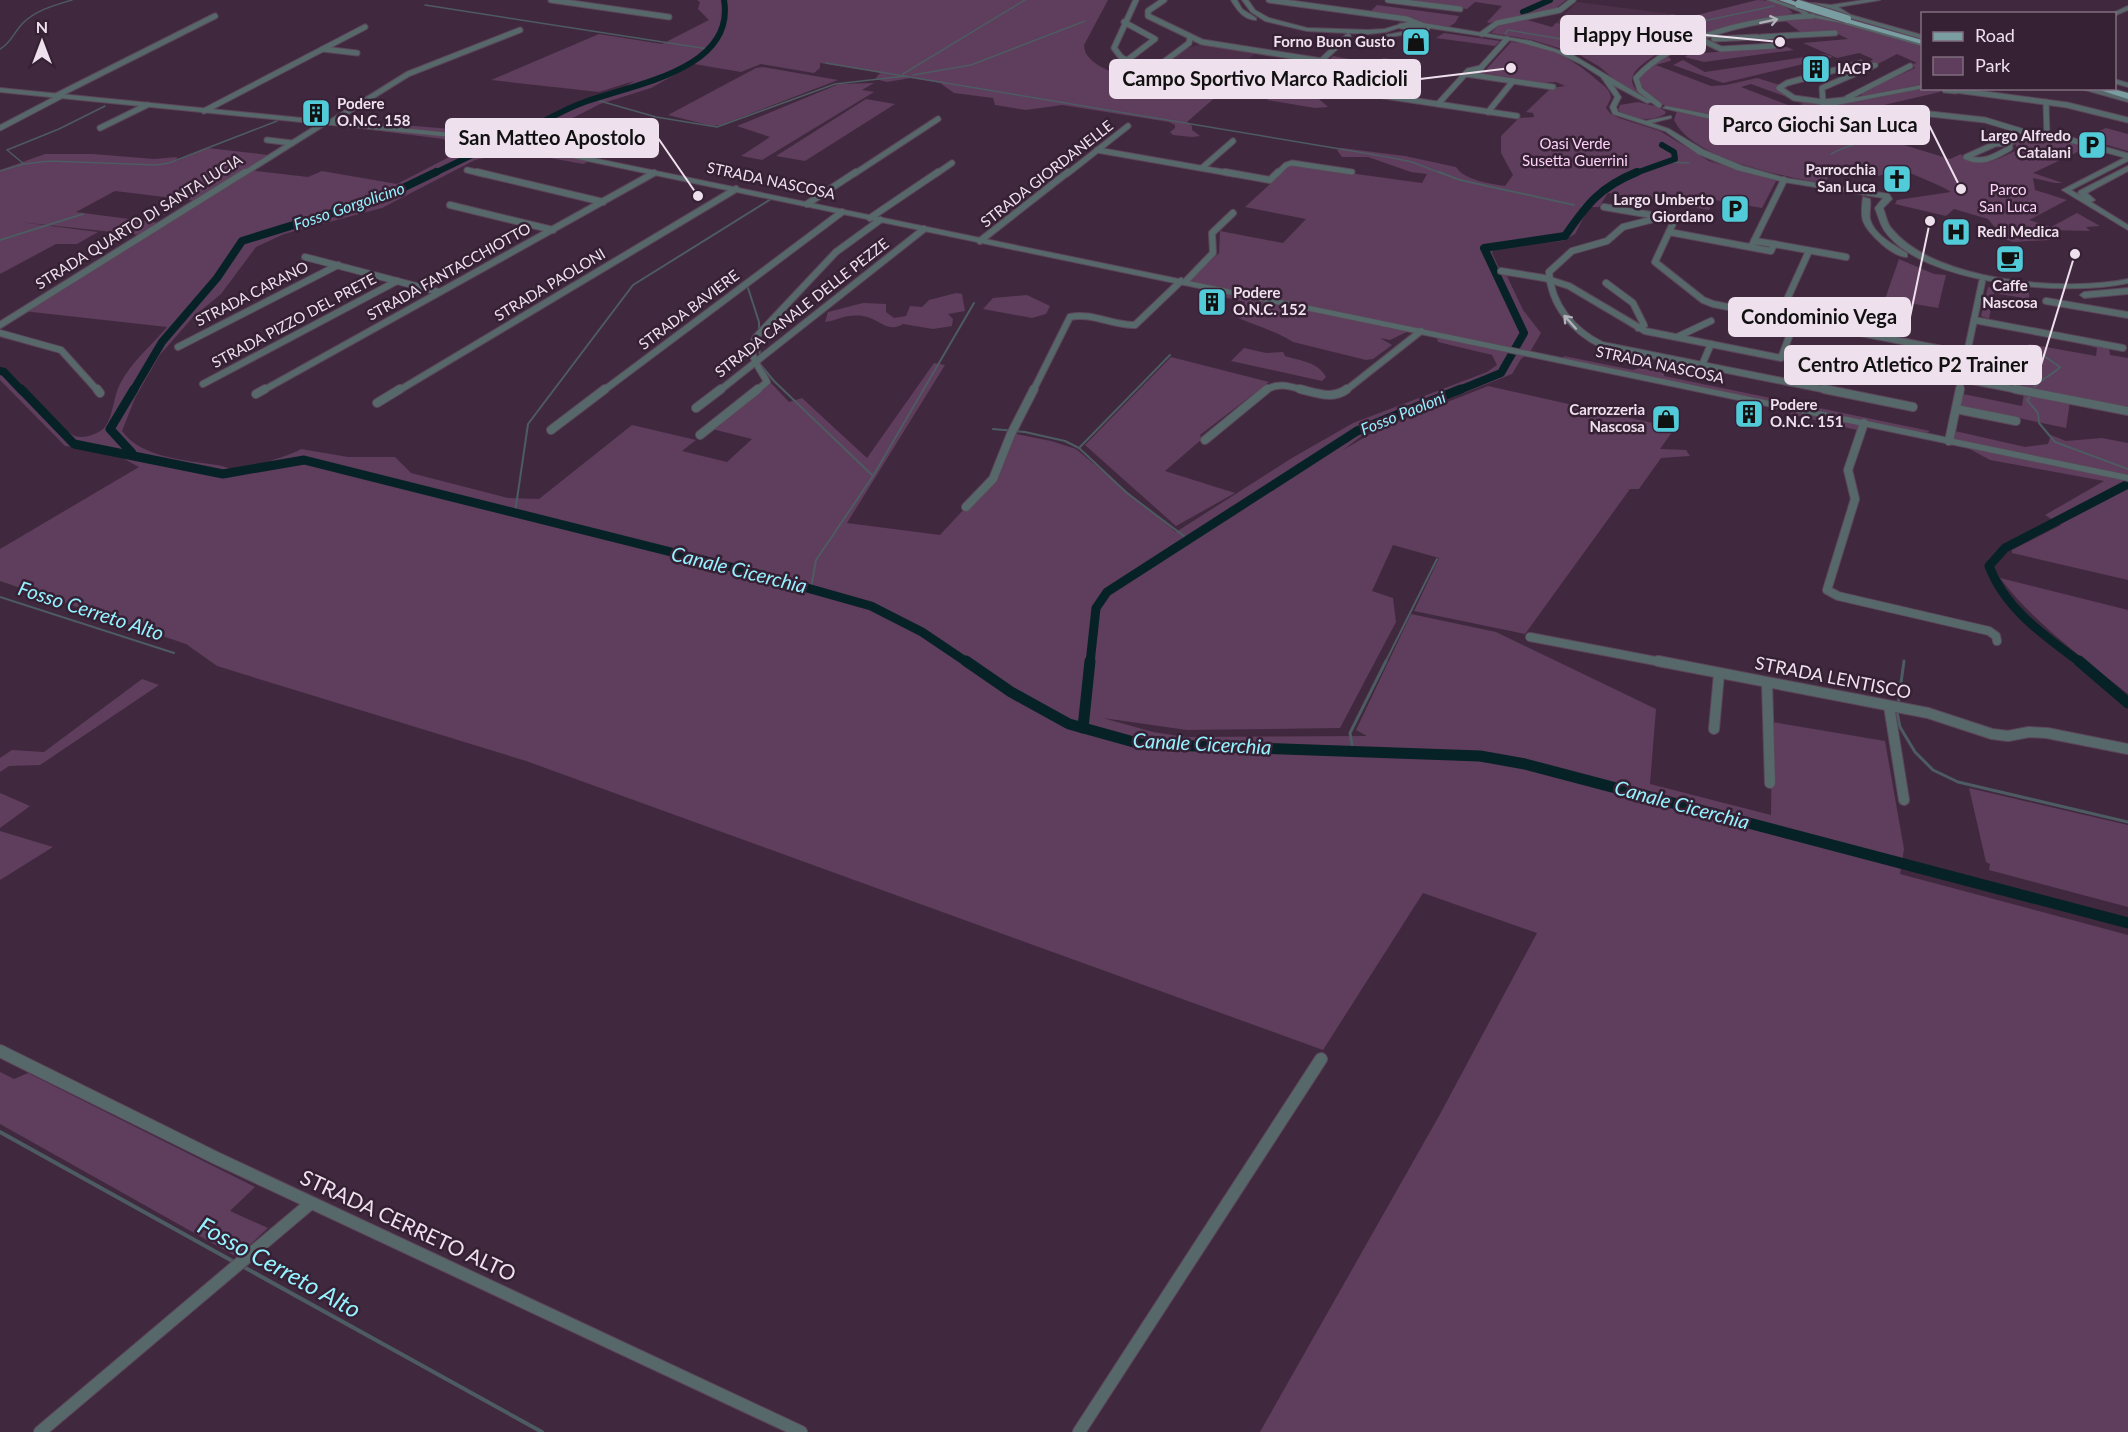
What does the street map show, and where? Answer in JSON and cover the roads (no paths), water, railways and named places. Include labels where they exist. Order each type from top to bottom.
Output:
[{"type":"main road","points":[[1786,0],[1844,15],[1921,41]]},
{"type":"main road","points":[[2107,90],[2128,95]]},
{"type":"main road","points":[[2114,90],[2128,95]]},
{"type":"street","points":[[551,0],[669,17]]},
{"type":"street","points":[[1136,0],[1114,48],[1126,61],[1153,70],[1225,84]]},
{"type":"street","points":[[1147,14],[1164,0]]},
{"type":"street","points":[[1269,0],[1551,48]]},
{"type":"street","points":[[1388,0],[1460,9]]},
{"type":"street","points":[[1482,34],[1494,24],[1564,8],[1573,0]]},
{"type":"street","points":[[1770,0],[1803,6],[1855,4],[1877,0]]},
{"type":"street","points":[[1235,3],[1246,3],[1257,14],[1273,21],[1324,33],[1376,32],[1405,23]]},
{"type":"street","points":[[1235,3],[1246,15],[1265,24],[1324,33],[1348,36],[1393,35],[1425,27],[1527,41],[1580,60],[1627,93],[1649,102],[1696,115],[1734,118],[1765,116],[1921,87]]},
{"type":"street","points":[[1798,4],[1813,16]]},
{"type":"street","points":[[1824,18],[1844,15],[1855,4]]},
{"type":"street","points":[[1828,6],[1844,15]]},
{"type":"street","points":[[1130,13],[1147,14],[1190,38],[1208,44],[1322,61]]},
{"type":"street","points":[[0,128],[215,16]]},
{"type":"street","points":[[1680,137],[1669,117],[1670,111],[1640,90],[1636,78],[1648,64],[1714,35],[1792,16],[1813,16],[1921,41]]},
{"type":"street","points":[[1124,22],[1155,39],[1126,61]]},
{"type":"street","points":[[204,111],[365,27]]},
{"type":"street","name":"STRADA QUARTO DI SANTA LUCIA","points":[[0,325],[292,143],[408,74],[520,30]]},
{"type":"street","points":[[1702,41],[1835,33]]},
{"type":"street","points":[[1714,35],[1726,38]]},
{"type":"street","points":[[1284,95],[1348,36]]},
{"type":"street","points":[[1153,70],[1186,46],[1190,38]]},
{"type":"street","points":[[1438,104],[1466,74],[1476,72],[1481,68],[1507,39]]},
{"type":"street","points":[[1702,41],[1721,49],[1774,46]]},
{"type":"street","points":[[1588,42],[1668,54]]},
{"type":"street","points":[[1186,46],[1208,44]]},
{"type":"street","points":[[323,50],[357,52]]},
{"type":"street","points":[[1824,104],[1794,98],[1779,88],[1787,83],[1861,63]]},
{"type":"street","points":[[1824,104],[1822,88],[1875,65]]},
{"type":"street","points":[[1851,99],[1910,66]]},
{"type":"street","points":[[1466,74],[1553,87]]},
{"type":"street","points":[[1604,77],[1622,103]]},
{"type":"street","points":[[1488,112],[1513,81]]},
{"type":"street","points":[[1298,82],[1518,116]]},
{"type":"street","name":"STRADA NASCOSA","points":[[0,90],[448,133],[502,141],[2128,478]]},
{"type":"street","points":[[1955,90],[2076,106],[2128,120]]},
{"type":"street","points":[[2094,90],[2128,95]]},
{"type":"street","points":[[1649,102],[1622,103],[1612,110],[1615,113],[1658,126],[1709,156],[1740,168],[1784,180],[1885,201],[1880,208],[1881,221],[1899,242],[1933,261],[1988,278],[2050,286],[2099,286],[2128,281]]},
{"type":"street","points":[[2046,102],[2047,135]]},
{"type":"street","points":[[100,128],[147,105]]},
{"type":"street","points":[[1903,111],[1985,120],[2030,133],[2033,136]]},
{"type":"street","points":[[1639,120],[1656,121],[1669,117]]},
{"type":"street","points":[[807,204],[938,119]]},
{"type":"street","name":"STRADA GIORDANELLE","points":[[980,241],[1128,126]]},
{"type":"street","points":[[2009,143],[2010,148],[1982,161],[1972,161],[1966,157],[1995,144],[2009,143],[2027,136],[2047,135],[2128,157]]},
{"type":"street","points":[[267,140],[292,143]]},
{"type":"street","points":[[1202,168],[1233,141]]},
{"type":"street","points":[[1097,150],[1270,180],[1286,165],[1292,163],[1352,172]]},
{"type":"street","points":[[2067,192],[2068,188],[2128,157]]},
{"type":"street","points":[[700,435],[767,382],[754,365],[752,345],[760,333],[838,250],[875,219],[952,163]]},
{"type":"street","points":[[2081,194],[2128,168]]},
{"type":"street","points":[[467,170],[603,202]]},
{"type":"street","points":[[2102,171],[2115,174]]},
{"type":"street","name":"STRADA FANTACCHIOTTO","points":[[256,394],[654,173]]},
{"type":"street","points":[[1753,244],[1784,180]]},
{"type":"street","name":"STRADA PAOLONI","points":[[377,403],[736,189]]},
{"type":"street","points":[[2067,192],[2081,194],[2128,222]]},
{"type":"street","points":[[2067,192],[2128,228]]},
{"type":"street","points":[[1866,197],[1867,221],[1875,233],[1910,258],[1935,269],[1982,282],[2043,293],[2111,294],[2128,291]]},
{"type":"street","points":[[450,205],[553,230]]},
{"type":"street","points":[[1604,207],[1675,219],[1655,262],[1703,300],[1795,321],[1967,354]]},
{"type":"street","name":"STRADA BAVIERE","points":[[551,430],[842,212]]},
{"type":"street","points":[[966,507],[993,479],[1013,431],[1071,316],[1079,315],[1124,325],[1135,325],[1212,253],[1214,248],[1212,233],[1233,213]]},
{"type":"street","points":[[1662,217],[1623,227],[1607,241],[1572,251],[1549,272],[1548,280],[1559,308],[1583,336],[1592,342],[1912,407]]},
{"type":"street","name":"STRADA CANALE DELLE PEZZE","points":[[696,408],[754,365],[924,229]]},
{"type":"street","points":[[1668,232],[1753,244],[1774,244],[1846,257]]},
{"type":"street","points":[[1887,243],[1899,242]]},
{"type":"street","points":[[1779,317],[1809,251]]},
{"type":"street","name":"STRADA CARANO","points":[[305,257],[439,292]]},
{"type":"street","name":"STRADA CARANO","points":[[178,347],[338,266]]},
{"type":"street","points":[[1501,271],[1572,287],[1627,324],[1638,328],[1781,358],[1795,321]]},
{"type":"street","name":"STRADA PIZZO DEL PRETE","points":[[203,384],[397,281]]},
{"type":"street","points":[[1949,441],[1982,282]]},
{"type":"street","points":[[1606,283],[1633,303],[1644,325],[1638,328]]},
{"type":"street","points":[[2099,286],[2111,294]]},
{"type":"street","points":[[2046,300],[2128,315]]},
{"type":"street","points":[[1974,320],[2126,348],[2122,354],[2128,355]]},
{"type":"street","points":[[1677,337],[1711,321]]},
{"type":"street","points":[[1205,440],[1272,385],[1281,384],[1328,396],[1346,393],[1421,331]]},
{"type":"street","points":[[0,333],[61,350],[100,393]]},
{"type":"street","points":[[1702,365],[1711,344]]},
{"type":"street","points":[[1962,379],[2128,411]]},
{"type":"street","points":[[1956,409],[2016,421]]},
{"type":"street","points":[[1864,423],[1848,470],[1855,499],[1827,590],[1838,596],[1989,631],[1996,636],[1997,640]]},
{"type":"street","name":"STRADA LENTISCO","points":[[1530,637],[1941,716],[1997,734],[2042,732],[2128,749]]},
{"type":"street","points":[[1714,729],[1719,674]]},
{"type":"street","points":[[1767,683],[1770,783]]},
{"type":"street","points":[[1889,706],[1904,800]]},
{"type":"street","name":"STRADA CERRETO ALTO","points":[[0,1051],[311,1203],[801,1432]]},
{"type":"street","points":[[1078,1432],[1321,1059]]},
{"type":"street","points":[[40,1432],[311,1203]]},
{"type":"waterway","points":[[0,49],[7,44],[23,23],[34,15],[46,8],[72,0]]},
{"type":"waterway","name":"Fosso Gorgolicino","points":[[433,174],[576,105],[651,81],[697,59],[713,44],[723,24],[724,0]]},
{"type":"waterway","points":[[903,74],[1025,0]]},
{"type":"waterway","name":"Fosso Paoloni","points":[[1524,14],[1523,12],[1550,0]]},
{"type":"waterway","points":[[425,5],[708,49]]},
{"type":"waterway","points":[[1671,28],[1774,6]]},
{"type":"waterway","points":[[913,75],[971,65],[1085,21]]},
{"type":"waterway","points":[[1505,34],[1508,30],[1567,40]]},
{"type":"waterway","points":[[826,63],[905,76]]},
{"type":"waterway","points":[[593,99],[656,117],[717,127],[835,84],[905,76]]},
{"type":"waterway","points":[[905,76],[1388,157],[1412,162],[1443,174]]},
{"type":"waterway","points":[[24,164],[7,150],[59,129],[105,106]]},
{"type":"waterway","points":[[1831,154],[1840,149],[1908,129],[1901,121],[1861,111]]},
{"type":"waterway","points":[[24,164],[50,161],[156,165],[169,163],[277,121]]},
{"type":"waterway","name":"Fosso Paoloni","points":[[1633,174],[1675,159],[1674,152],[1662,145]]},
{"type":"waterway","points":[[1665,162],[1689,163]]},
{"type":"waterway","points":[[0,171],[24,164]]},
{"type":"waterway","name":"Fosso Gorgolicino","points":[[133,391],[162,342],[217,278],[242,241],[384,197],[436,172]]},
{"type":"waterway","points":[[1439,172],[1460,180],[1574,205]]},
{"type":"waterway","name":"Fosso Paoloni","points":[[1457,391],[1501,373],[1524,333],[1484,248],[1565,236],[1595,198],[1613,184],[1637,172]]},
{"type":"waterway","points":[[515,513],[528,424],[633,285],[771,199]]},
{"type":"waterway","points":[[0,240],[83,214]]},
{"type":"waterway","points":[[748,288],[759,322],[760,364],[774,381],[873,476]]},
{"type":"waterway","points":[[873,476],[974,303]]},
{"type":"waterway","points":[[2033,389],[2060,367],[2041,354]]},
{"type":"waterway","points":[[1079,448],[1170,355]]},
{"type":"waterway","points":[[0,371],[4,372],[22,391]]},
{"type":"waterway","name":"Canale Cicerchia","points":[[21,389],[74,444],[223,474],[304,460],[747,571],[871,606],[922,632],[968,663]]},
{"type":"waterway","name":"Fosso Gorgolicino","points":[[132,453],[110,429],[134,389]]},
{"type":"waterway","name":"Fosso Paoloni","points":[[1090,663],[1096,608],[1107,592],[1357,431],[1461,389]]},
{"type":"waterway","points":[[2032,395],[2027,400],[2038,413],[2039,423],[2055,442],[2128,469]]},
{"type":"waterway","points":[[993,429],[1025,432],[1065,441],[1079,448]]},
{"type":"waterway","points":[[1079,448],[1127,493],[1189,540]]},
{"type":"waterway","points":[[811,588],[816,560],[873,476]]},
{"type":"waterway","points":[[2081,663],[2027,620],[2005,596],[1989,566],[2005,548],[2128,484]]},
{"type":"waterway","points":[[1353,751],[1350,733],[1437,559]]},
{"type":"waterway","name":"Fosso Cerreto Alto","points":[[0,597],[174,653]]},
{"type":"waterway","name":"Canale Cicerchia","points":[[966,661],[1011,692],[1069,724],[1083,728]]},
{"type":"waterway","name":"Fosso Paoloni","points":[[1083,728],[1090,661]]},
{"type":"waterway","points":[[1904,661],[1897,712],[1900,727],[1915,752],[1933,770],[1958,782],[2128,822]]},
{"type":"waterway","points":[[2079,661],[2128,703]]},
{"type":"waterway","name":"Canale Cicerchia","points":[[1083,728],[1141,744],[1480,756],[1525,764],[2128,923]]},
{"type":"waterway","name":"Fosso Cerreto Alto","points":[[0,1132],[236,1263]]},
{"type":"waterway","name":"Fosso Cerreto Alto","points":[[242,1266],[542,1432]]},
{"type":"place","name":"Forno Buon Gusto","points":[[1416,42]]},
{"type":"place","name":"Happy House","points":[[1780,42]]},
{"type":"place","name":"Campo Sportivo Marco Radicioli","points":[[1511,68]]},
{"type":"place","name":"IACP","points":[[1816,69]]},
{"type":"place","name":"Podere O.N.C. 158","points":[[316,113]]},
{"type":"place","name":"Largo Alfredo Catalani","points":[[2092,145]]},
{"type":"place","name":"Parrocchia San Luca","points":[[1897,179]]},
{"type":"place","name":"Parco Giochi San Luca","points":[[1961,189]]},
{"type":"place","name":"San Matteo Apostolo","points":[[698,196]]},
{"type":"place","name":"Largo Umberto Giordano","points":[[1735,209]]},
{"type":"place","name":"Condominio Vega","points":[[1930,221]]},
{"type":"place","name":"Redi Medica","points":[[1956,232]]},
{"type":"place","name":"Centro Atletico P2 Trainer","points":[[2075,254]]},
{"type":"place","name":"Caffe Nascosa","points":[[2010,259]]},
{"type":"place","name":"Podere O.N.C. 152","points":[[1212,302]]},
{"type":"place","name":"Podere O.N.C. 151","points":[[1749,414]]},
{"type":"place","name":"Carrozzeria Nascosa","points":[[1666,419]]},
{"type":"park label","name":"Oasi Verde Susetta Guerrini","points":[[1575,152]]},
{"type":"park label","name":"Parco San Luca","points":[[2008,198]]}]
